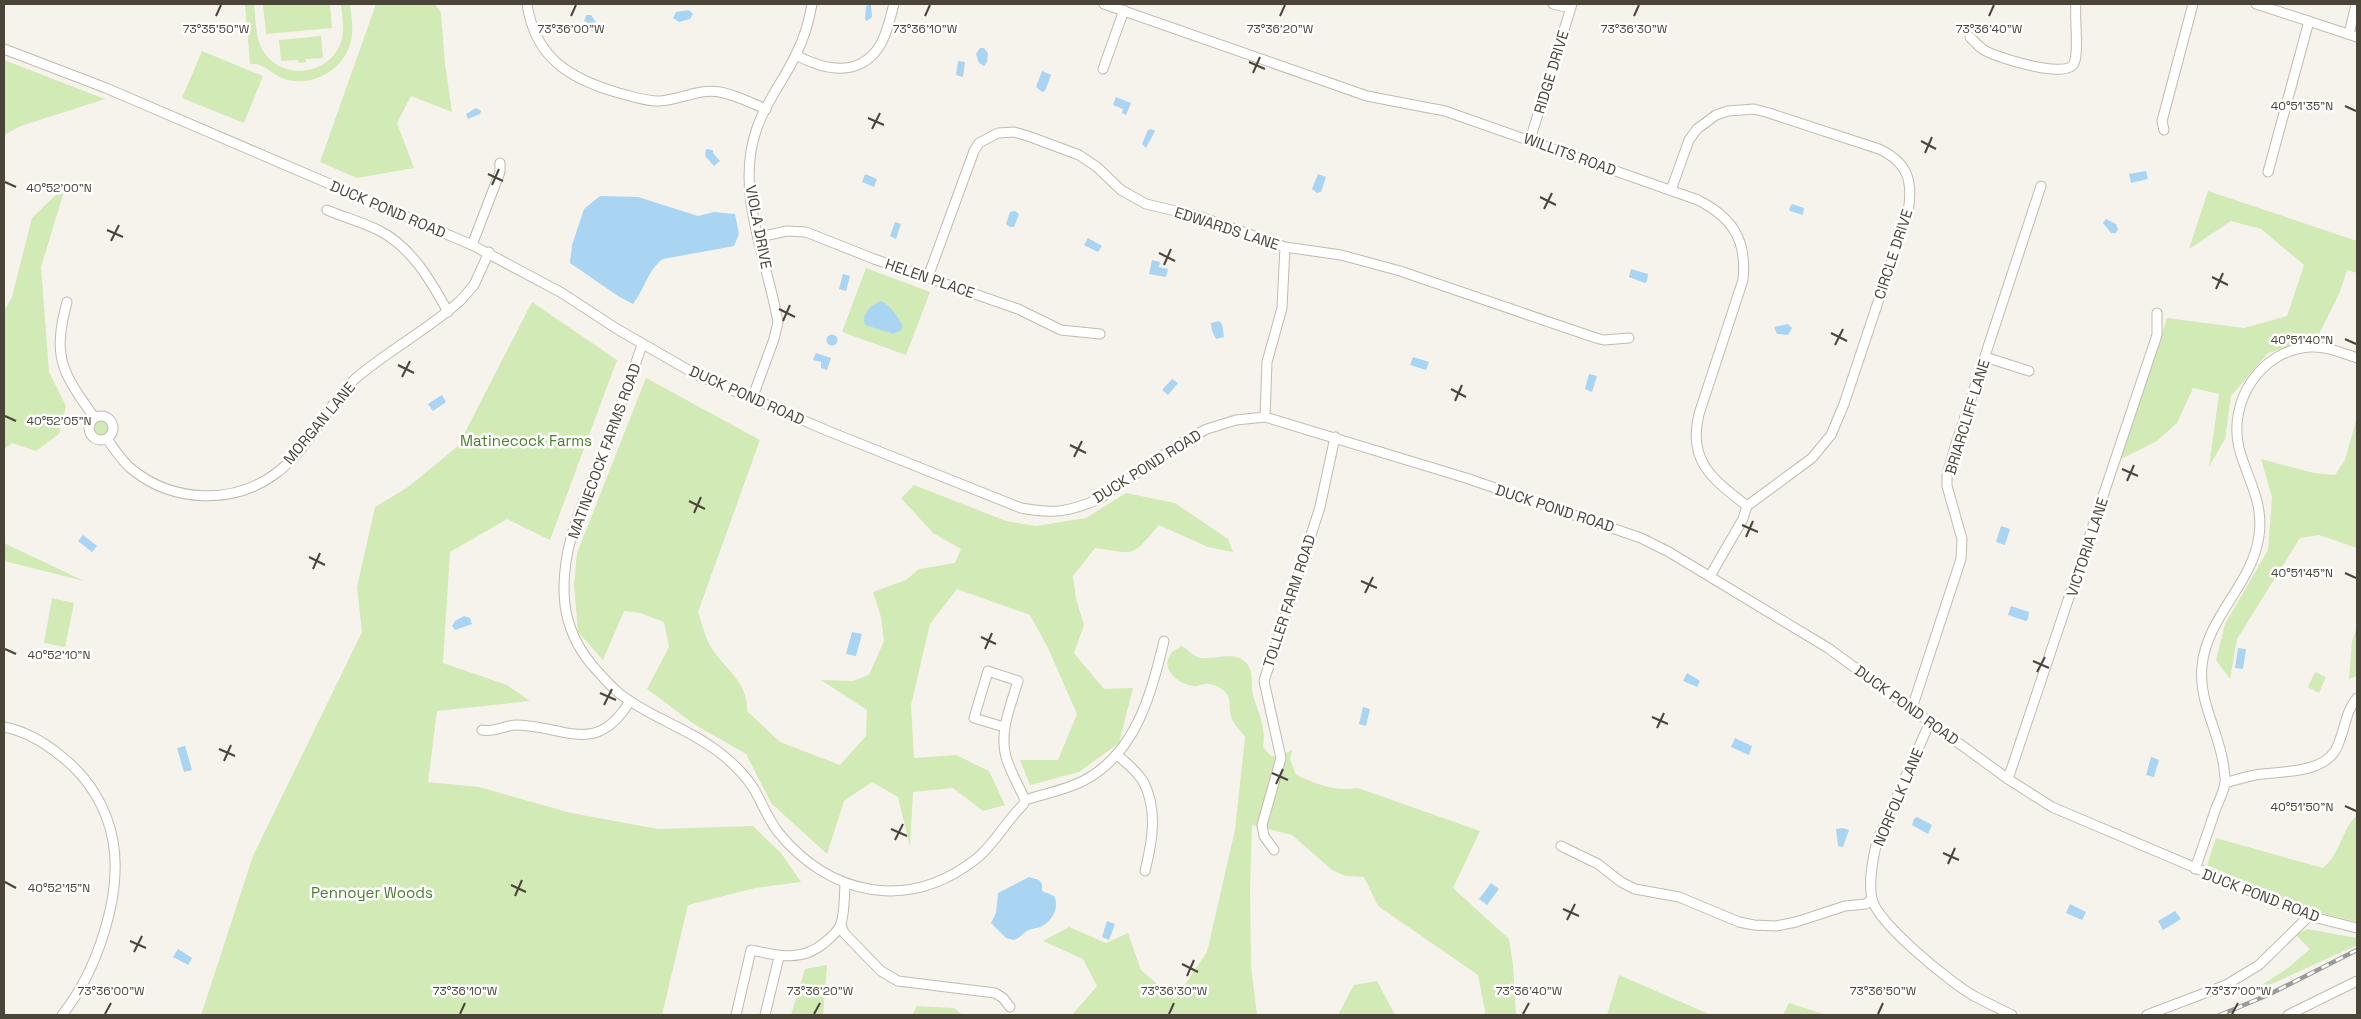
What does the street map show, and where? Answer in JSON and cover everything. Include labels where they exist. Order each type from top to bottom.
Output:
[{"type":"street","points":[[527,4],[533,28],[540,42],[565,71],[585,82],[653,101],[698,92],[718,92],[766,109]]},
{"type":"street","name":"VIOLA DRIVE","points":[[752,399],[774,339],[778,322],[750,196],[749,172],[755,134],[776,89],[796,55],[812,4]]},
{"type":"street","points":[[796,55],[829,69],[845,69],[860,64],[878,48],[885,34],[894,4]]},
{"type":"street","name":"WILLITS ROAD","points":[[1104,4],[1367,96],[1445,111],[1671,190],[1718,210],[1735,230],[1743,250],[1745,262],[1743,280],[1699,414],[1695,435],[1699,456],[1705,470],[1714,481],[1747,506]]},
{"type":"street","points":[[1553,4],[1571,6]]},
{"type":"street","points":[[1970,37],[1985,50],[1996,55],[2050,70],[2066,69],[2072,67],[2076,59],[2074,16],[2076,4]]},
{"type":"street","points":[[2164,130],[2162,121],[2192,4]]},
{"type":"street","points":[[2256,4],[2282,8],[2309,21],[2353,35],[2356,4]]},
{"type":"street","name":"RIDGE DRIVE","points":[[1530,140],[1571,6]]},
{"type":"street","points":[[1103,69],[1124,10]]},
{"type":"street","points":[[2268,172],[2309,21]]},
{"type":"street","name":"DUCK POND ROAD","points":[[4,49],[97,84],[472,244],[562,293],[642,345],[697,375],[1002,501],[1045,513],[1070,510],[1098,499],[1187,439],[1207,429],[1236,420],[1265,417],[1335,437],[1613,527],[1669,552],[1828,648],[2008,779],[2052,807],[2309,916],[2357,928]]},
{"type":"street","name":"CIRCLE DRIVE","points":[[1671,190],[1684,150],[1698,129],[1716,115],[1739,109],[1769,113],[1879,149],[1891,155],[1899,162],[1906,171],[1910,185],[1911,194],[1908,212],[1844,404],[1831,435],[1812,458],[1747,506]]},
{"type":"street","name":"EDWARDS LANE","points":[[928,277],[974,151],[987,138],[1006,132],[1028,136],[1079,155],[1097,166],[1128,195],[1146,204],[1201,217],[1286,247],[1363,260],[1596,338],[1604,340],[1629,338]]},
{"type":"street","points":[[472,244],[500,172],[500,163]]},
{"type":"street","name":"BRIARCLIFF LANE","points":[[1912,708],[1961,559],[1962,539],[1949,498],[1947,475],[2041,186]]},
{"type":"street","points":[[327,210],[379,230],[406,250],[430,280],[448,312]]},
{"type":"street","name":"HELEN PLACE","points":[[759,237],[787,231],[806,232],[1018,309],[1062,330],[1100,334]]},
{"type":"street","points":[[1265,417],[1267,362],[1282,308],[1286,247]]},
{"type":"street","name":"MORGAN LANE","points":[[67,302],[59,338],[63,367],[68,380],[94,418],[88,428],[92,436],[99,440],[107,439],[132,470],[148,481],[194,496],[219,496],[238,492],[275,474],[292,458],[354,381],[448,312],[474,285],[488,252]]},
{"type":"street","name":"VICTORIA LANE","points":[[2008,779],[2157,335],[2157,313]]},
{"type":"street","name":"MATINECOCK FARMS ROAD","points":[[642,345],[609,438],[576,520],[570,538],[564,578],[566,606],[572,635],[578,646],[607,682],[630,700],[721,753],[747,780],[776,829],[790,845],[822,872],[845,884],[888,891],[908,889],[934,882],[978,857],[1023,805],[1025,800]]},
{"type":"street","points":[[2195,869],[2225,783],[2222,752],[2203,695],[2202,666],[2207,639],[2219,617],[2245,579],[2252,564],[2260,533],[2255,488],[2239,448],[2238,424],[2241,402],[2256,374],[2271,361],[2284,354],[2312,347],[2333,350],[2357,358]]},
{"type":"street","points":[[1985,357],[2028,372]]},
{"type":"street","points":[[94,418],[103,415],[112,422],[114,429],[107,439]]},
{"type":"street","name":"TOLLER FARM ROAD","points":[[1274,850],[1264,836],[1262,825],[1281,758],[1264,681],[1320,507],[1335,437]]},
{"type":"street","points":[[1710,576],[1743,519],[1747,506]]},
{"type":"street","points":[[1004,727],[974,718],[988,671],[1018,680],[1004,727],[1006,756],[1025,800],[1082,781],[1098,772],[1117,755],[1132,734],[1146,704],[1164,641]]},
{"type":"street","points":[[2225,783],[2253,775],[2304,768],[2325,762],[2339,744],[2347,714],[2357,698]]},
{"type":"street","points":[[482,730],[493,731],[514,725],[564,734],[592,734],[613,723],[630,700]]},
{"type":"street","name":"NORFOLK LANE","points":[[1872,899],[1872,861],[1877,841],[1930,722]]},
{"type":"street","points":[[4,727],[37,739],[69,762],[95,793],[102,806],[113,838],[114,880],[110,908],[100,943],[82,985],[62,1015]]},
{"type":"street","points":[[1117,755],[1134,769],[1144,783],[1150,802],[1152,845],[1145,871]]},
{"type":"street","points":[[1561,846],[1598,864],[1621,882],[1635,889],[1679,898],[1740,922],[1754,925],[1776,926],[1796,922],[1846,906],[1866,904],[1872,899],[1882,917],[1894,931],[1925,959],[1973,996],[2012,1015]]},
{"type":"street","points":[[845,884],[841,925],[844,933],[888,977],[898,981],[995,992],[1010,1007]]},
{"type":"street","points":[[2147,1015],[2226,985],[2259,965],[2309,916]]},
{"type":"street","points":[[736,1015],[751,950],[779,956],[802,956],[814,952],[841,925]]},
{"type":"street","points":[[765,1015],[779,956]]},
{"type":"street","points":[[2288,1015],[2357,981]]},
{"type":"green space","points":[[245,4],[254,4],[257,33],[262,49],[270,59],[280,66],[291,70],[303,71],[315,68],[335,54],[343,33],[341,4],[350,4],[352,35],[350,46],[338,64],[321,77],[299,81],[277,76],[261,66],[250,64]]},
{"type":"green space","points":[[263,4],[330,4],[332,28],[266,34]]},
{"type":"green space","points":[[376,4],[435,4],[441,13],[445,64],[452,112],[411,96],[397,123],[414,168],[357,178],[320,162]]},
{"type":"green space","points":[[321,36],[323,58],[306,59],[306,62],[299,63],[298,60],[281,61],[279,40]]},
{"type":"green space","points":[[202,51],[263,76],[244,123],[182,98]]},
{"type":"green space","points":[[4,60],[105,99],[21,126],[4,135]]},
{"type":"green space","points":[[66,185],[41,267],[49,372],[66,406],[59,434],[36,451],[12,443],[4,449],[4,311],[12,297],[32,218]]},
{"type":"green space","points":[[2208,191],[2357,241],[2357,273],[2347,270],[2340,292],[2317,338],[2268,353],[2231,396],[2225,439],[2209,467],[2219,394],[2193,388],[2177,423],[2157,441],[2121,459],[2167,318],[2244,328],[2287,316],[2304,265],[2261,229],[2231,221],[2189,249]]},
{"type":"green space","points":[[866,268],[930,292],[906,355],[842,332]],"holes":[[[888,305],[900,331],[893,334],[869,326],[866,313],[872,308]]]},
{"type":"green space","name":"Pennoyer Woods","points":[[532,302],[617,360],[550,540],[507,519],[450,552],[443,663],[507,685],[530,701],[437,711],[428,782],[479,787],[571,813],[658,829],[753,826],[781,853],[801,882],[755,888],[688,905],[662,1015],[201,1015],[253,856],[362,632],[357,587],[375,507],[408,487],[458,446]]},
{"type":"green space","points":[[646,378],[760,440],[698,612],[711,648],[741,686],[747,711],[780,742],[840,765],[866,736],[867,710],[821,680],[853,681],[869,675],[884,641],[881,617],[873,592],[906,580],[919,569],[955,563],[961,549],[933,533],[901,498],[914,485],[1006,521],[1036,526],[1086,518],[1126,493],[1175,503],[1228,539],[1233,552],[1208,547],[1159,525],[1143,543],[1132,551],[1119,552],[1095,548],[1073,576],[1076,599],[1084,625],[1074,653],[1104,689],[1133,688],[1119,743],[1079,772],[1030,785],[1020,760],[1058,760],[1077,714],[1048,648],[1030,615],[957,589],[930,624],[911,705],[914,758],[956,755],[989,771],[1005,805],[983,811],[953,788],[913,792],[910,847],[898,797],[872,782],[844,801],[827,854],[771,803],[746,754],[694,724],[647,689],[669,647],[664,622],[640,613],[624,611],[603,660],[578,632],[574,585],[577,553]]},
{"type":"green space","points":[[2357,417],[2357,548],[2319,535],[2300,538],[2237,639],[2230,679],[2216,660],[2225,624],[2268,550],[2272,497],[2261,459],[2314,473],[2335,475],[2345,460]]},
{"type":"green space","points":[[101,421],[106,423],[108,428],[106,433],[101,435],[96,433],[94,428],[96,423]]},
{"type":"green space","points":[[4,543],[84,581],[4,561]]},
{"type":"green space","points":[[52,598],[74,603],[65,647],[44,643]]},
{"type":"green space","points":[[2357,627],[2357,676],[2349,679],[2352,641]]},
{"type":"green space","points":[[1182,646],[1193,655],[1201,658],[1228,656],[1241,659],[1246,663],[1251,672],[1253,695],[1263,726],[1263,747],[1270,755],[1277,758],[1292,750],[1290,759],[1296,775],[1334,788],[1358,788],[1480,831],[1453,888],[1509,939],[1513,965],[1516,1015],[1484,1015],[1485,1011],[1478,975],[1378,906],[1364,877],[1346,876],[1332,870],[1292,835],[1252,825],[1250,889],[1251,966],[1257,1015],[1072,1015],[1097,986],[1083,959],[1043,941],[1069,927],[1106,943],[1128,933],[1141,970],[1175,999],[1207,952],[1235,830],[1245,737],[1232,719],[1229,698],[1224,691],[1211,684],[1189,685],[1179,681],[1171,674],[1167,664],[1168,659],[1174,651]]},
{"type":"green space","points":[[2315,672],[2326,677],[2319,693],[2308,687]]},
{"type":"green space","points":[[2357,815],[2357,922],[2313,911],[2207,865],[2216,838],[2323,868],[2334,856],[2347,828]]},
{"type":"green space","points":[[2307,929],[2357,938],[2357,945],[2243,997],[2288,968],[2310,949],[2296,935]]},
{"type":"green space","points":[[827,965],[823,1015],[791,1015],[805,969]]},
{"type":"green space","points":[[1619,975],[1711,1015],[1607,1015]]},
{"type":"green space","points":[[1377,981],[1395,1015],[1338,1015],[1354,985]]},
{"type":"green space","points":[[1789,1003],[1827,1015],[1783,1015]]},
{"type":"green space","points":[[917,1006],[954,1008],[963,1015],[912,1015]]},
{"type":"water","points":[[871,4],[872,17],[867,21],[865,19],[866,6]]},
{"type":"water","points":[[689,10],[693,14],[690,19],[679,22],[673,18],[676,12]]},
{"type":"water","points":[[586,15],[591,15],[599,24],[598,30],[592,31],[586,21],[584,22]]},
{"type":"water","points":[[980,48],[984,48],[988,53],[987,62],[984,66],[979,63],[976,54]]},
{"type":"water","points":[[958,61],[965,62],[963,77],[956,75]]},
{"type":"water","points":[[1042,71],[1051,75],[1045,91],[1042,92],[1036,87]]},
{"type":"water","points":[[1116,97],[1131,103],[1126,115],[1122,113],[1123,109],[1113,105]]},
{"type":"water","points":[[476,108],[481,111],[480,114],[468,119],[466,114]]},
{"type":"water","points":[[1148,130],[1155,131],[1146,148],[1142,144]]},
{"type":"water","points":[[706,149],[713,150],[713,153],[720,161],[714,166],[705,156]]},
{"type":"water","points":[[2146,171],[2148,179],[2131,183],[2129,174]]},
{"type":"water","points":[[865,174],[877,179],[874,187],[862,182]]},
{"type":"water","points":[[1318,174],[1326,177],[1321,192],[1317,193],[1312,189]]},
{"type":"water","points":[[600,196],[638,197],[698,216],[714,212],[735,214],[739,234],[734,246],[663,259],[650,274],[633,304],[570,263],[572,245],[584,209]]},
{"type":"water","points":[[1792,204],[1804,208],[1803,215],[1790,211],[1789,209]]},
{"type":"water","points":[[1015,211],[1019,214],[1014,227],[1010,227],[1006,224],[1010,212]]},
{"type":"water","points":[[2106,219],[2116,224],[2118,229],[2116,233],[2111,233],[2103,223]]},
{"type":"water","points":[[895,222],[901,224],[896,239],[890,236]]},
{"type":"water","points":[[1088,238],[1102,246],[1098,252],[1084,245]]},
{"type":"water","points":[[1152,260],[1160,262],[1159,267],[1168,269],[1166,277],[1149,274]]},
{"type":"water","points":[[1631,269],[1648,274],[1647,281],[1645,283],[1629,277]]},
{"type":"water","points":[[843,274],[850,276],[846,291],[839,289]]},
{"type":"water","points":[[881,301],[891,308],[903,326],[900,331],[893,334],[865,325],[864,317],[868,310]]},
{"type":"water","points":[[1219,321],[1222,324],[1224,337],[1216,339],[1211,323]]},
{"type":"water","points":[[1788,324],[1792,328],[1788,335],[1777,334],[1774,327]]},
{"type":"water","points":[[832,334],[838,340],[832,346],[826,340]]},
{"type":"water","points":[[816,353],[831,358],[827,370],[821,368],[821,362],[813,360]]},
{"type":"water","points":[[1413,357],[1429,362],[1426,370],[1410,365]]},
{"type":"water","points":[[1589,374],[1597,376],[1592,392],[1585,389]]},
{"type":"water","points":[[1172,379],[1178,383],[1168,395],[1162,390]]},
{"type":"water","points":[[442,395],[446,402],[433,411],[428,404]]},
{"type":"water","points":[[2001,526],[2010,529],[2005,545],[1996,542]]},
{"type":"water","points":[[83,535],[97,546],[92,552],[78,541]]},
{"type":"water","points":[[2011,606],[2029,612],[2028,619],[2026,621],[2008,615]]},
{"type":"water","points":[[464,616],[470,618],[472,624],[455,630],[452,626],[455,621]]},
{"type":"water","points":[[852,632],[862,634],[856,656],[846,654]]},
{"type":"water","points":[[2238,648],[2246,649],[2243,669],[2235,668]]},
{"type":"water","points":[[1687,673],[1700,681],[1697,687],[1683,681]]},
{"type":"water","points":[[1363,707],[1370,709],[1366,726],[1359,724]]},
{"type":"water","points":[[1735,738],[1752,746],[1749,755],[1731,747]]},
{"type":"water","points":[[185,746],[192,770],[184,772],[177,748]]},
{"type":"water","points":[[2151,757],[2159,760],[2154,777],[2146,775]]},
{"type":"water","points":[[1917,817],[1932,825],[1928,834],[1912,825]]},
{"type":"water","points":[[1836,829],[1849,830],[1843,847],[1838,846]]},
{"type":"water","points":[[1029,877],[1039,880],[1042,884],[1042,891],[1054,896],[1056,905],[1054,913],[1046,924],[1029,930],[1014,940],[1006,938],[991,923],[996,913],[998,893]]},
{"type":"water","points":[[1491,883],[1499,889],[1487,905],[1479,899]]},
{"type":"water","points":[[2070,904],[2086,912],[2082,920],[2066,913]]},
{"type":"water","points":[[2175,911],[2181,919],[2163,930],[2158,921]]},
{"type":"water","points":[[1107,921],[1115,924],[1109,940],[1102,937]]},
{"type":"water","points":[[178,949],[192,958],[188,965],[173,957]]},
{"type":"railway","points":[[2220,1015],[2268,995],[2357,950]]},
{"type":"park label","name":"Matinecock Farms","points":[[526,440]]}]
